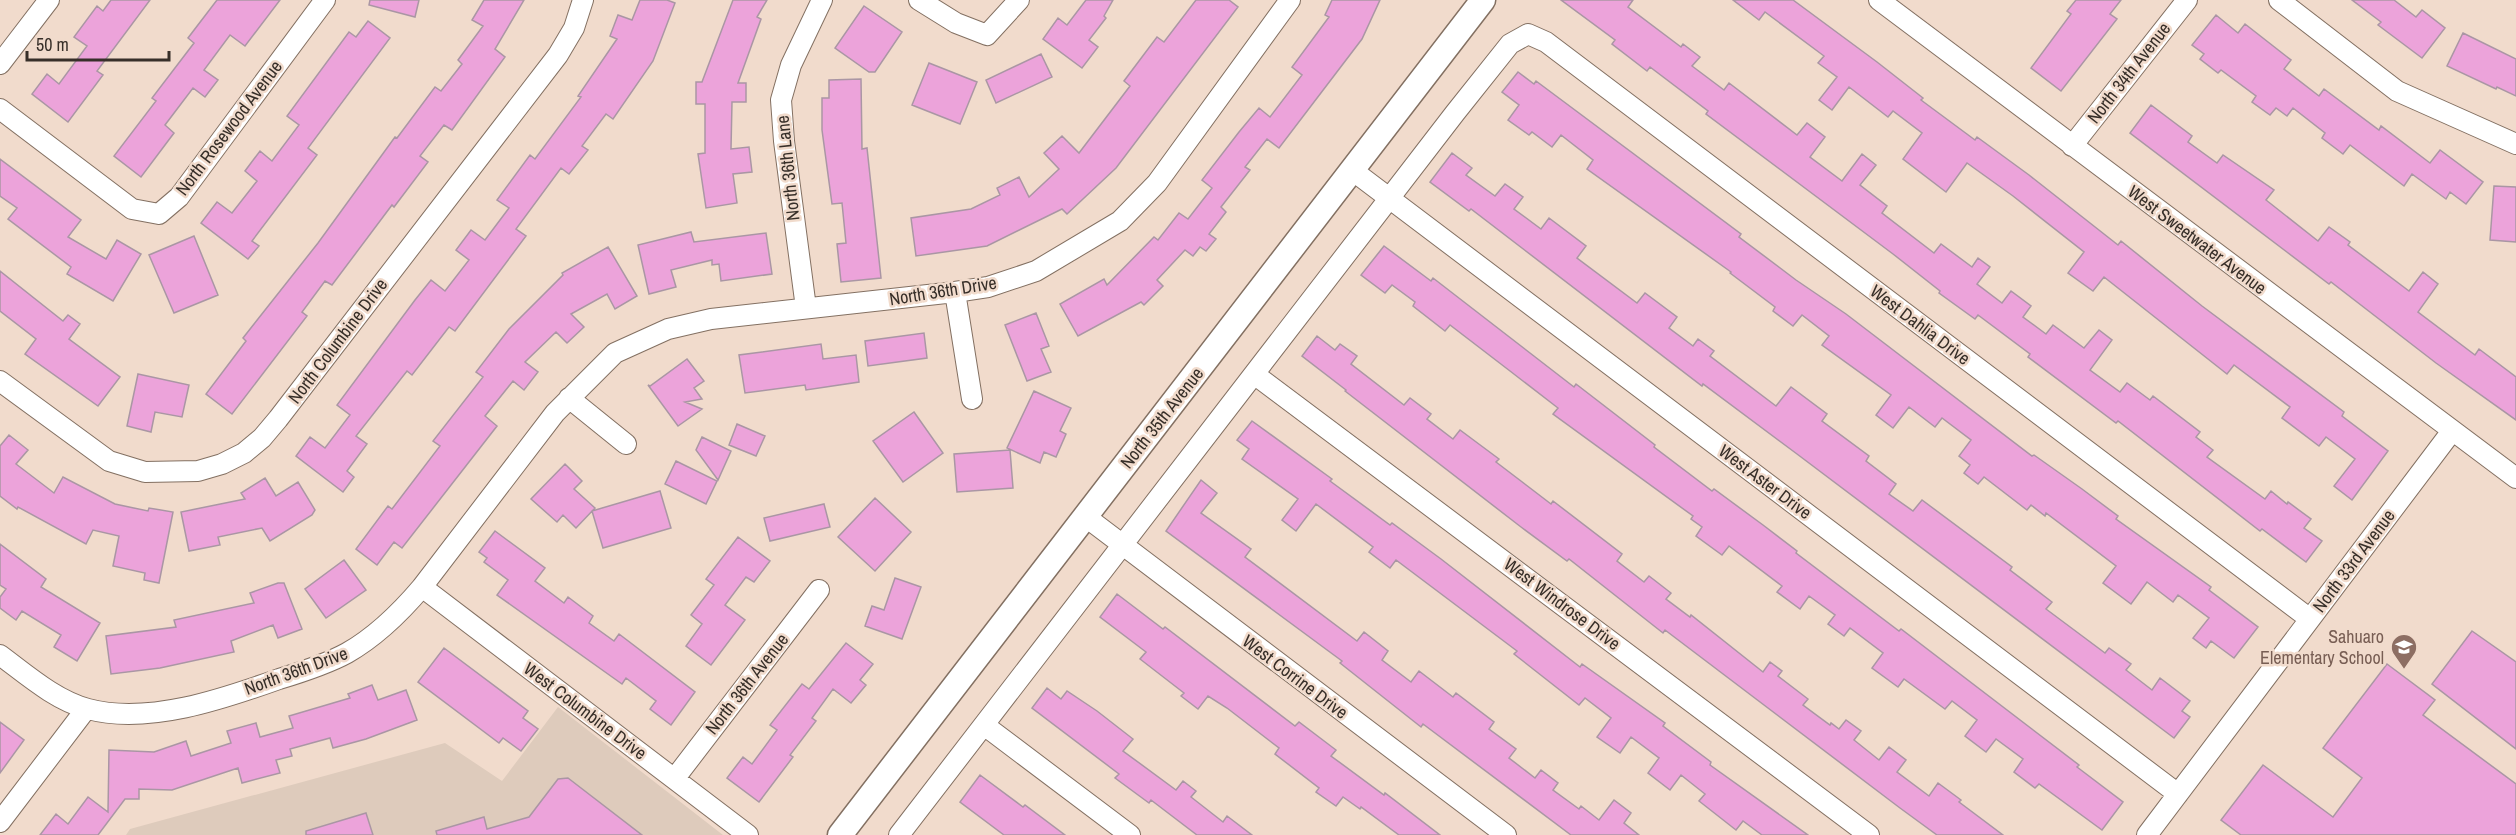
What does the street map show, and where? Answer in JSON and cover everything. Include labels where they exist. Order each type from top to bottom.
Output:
[{"type":"main road","name":"North 35th Avenue","points":[[840,835],[1483,0]]},
{"type":"street","points":[[0,64],[49,0]]},
{"type":"street","name":"North Rosewood Avenue","points":[[0,109],[132,209],[159,214],[179,197],[325,0]]},
{"type":"street","name":"North Columbine Drive","points":[[0,381],[109,461],[145,472],[198,471],[222,464],[244,453],[279,420],[558,55],[574,28],[583,0]]},
{"type":"street","name":"North 36th Lane","points":[[806,308],[784,141],[781,100],[791,65],[822,0]]},
{"type":"street","points":[[919,0],[956,23],[987,35],[1019,0]]},
{"type":"street","name":"North 36th Drive","points":[[0,655],[46,690],[86,709],[104,713],[142,714],[173,710],[296,674],[346,654],[369,640],[399,615],[548,422],[615,353],[668,329],[711,320],[956,292],[988,287],[1036,271],[1120,221],[1157,183],[1290,0]]},
{"type":"street","name":"West Sweetwater Avenue","points":[[1880,0],[2516,478]]},
{"type":"street","name":"North 34th Avenue","points":[[2072,146],[2187,0]]},
{"type":"street","points":[[2279,0],[2397,91],[2516,144]]},
{"type":"street","name":"West Dahlia Drive","points":[[1390,198],[1509,44],[1528,34],[1546,42],[2310,619]]},
{"type":"street","name":"West Aster Drive","points":[[1352,170],[2178,794]]},
{"type":"street","points":[[899,835],[1390,198]]},
{"type":"street","points":[[956,292],[972,399]]},
{"type":"street","name":"West Windrose Drive","points":[[1254,374],[1869,835]]},
{"type":"street","points":[[569,398],[626,444]]},
{"type":"street","name":"North 33rd Avenue","points":[[2147,835],[2452,431]]},
{"type":"street","name":"West Corrine Drive","points":[[1086,518],[1506,835]]},
{"type":"street","name":"West Columbine Drive","points":[[422,587],[748,835]]},
{"type":"street","name":"North 36th Avenue","points":[[675,778],[819,590]]},
{"type":"street","points":[[0,822],[86,709]]},
{"type":"street","points":[[984,725],[1130,835]]},
{"type":"shaded area","points":[[558,707],[723,835],[126,835],[130,829],[445,743],[502,781]]},
{"type":"building","points":[[111,0],[150,0],[97,71],[103,75],[68,122],[32,94],[47,74],[59,84],[87,46],[74,37],[97,6],[103,11]]},
{"type":"building","points":[[217,0],[280,0],[245,46],[230,35],[204,70],[218,80],[205,97],[193,88],[165,125],[174,133],[141,177],[114,156],[156,101],[152,98],[194,43],[188,38]]},
{"type":"building","points":[[370,0],[419,0],[415,17],[369,5]]},
{"type":"building","points":[[484,0],[524,0],[495,49],[505,57],[452,130],[444,125],[420,156],[428,162],[394,207],[392,205],[332,285],[325,281],[302,312],[307,316],[232,414],[206,394],[246,341],[243,338],[318,243],[395,137],[397,138],[435,87],[441,91],[462,64],[458,60],[483,26],[472,20]]},
{"type":"building","points":[[640,0],[667,0],[675,3],[653,61],[613,119],[606,114],[582,146],[588,150],[569,174],[561,168],[516,229],[526,236],[455,331],[449,327],[412,375],[407,371],[356,436],[367,444],[347,471],[354,477],[343,492],[296,456],[310,437],[325,448],[350,415],[337,405],[415,300],[431,280],[445,291],[469,260],[456,250],[471,230],[485,240],[509,208],[497,200],[530,155],[535,159],[581,97],[578,96],[617,39],[610,36],[618,15],[632,20]]},
{"type":"building","points":[[733,0],[767,0],[757,17],[761,19],[738,83],[746,83],[746,102],[732,102],[731,149],[749,147],[752,172],[733,174],[737,203],[706,208],[698,154],[705,153],[705,104],[696,104],[696,82],[702,82]]},
{"type":"building","points":[[1086,0],[1113,0],[1104,16],[1106,18],[1089,40],[1098,47],[1082,68],[1043,39],[1058,18],[1067,25]]},
{"type":"building","points":[[1196,0],[1229,0],[1238,7],[1116,168],[1067,214],[1062,209],[987,246],[916,256],[911,218],[971,209],[1000,195],[997,188],[1019,177],[1029,197],[1059,169],[1044,153],[1062,136],[1079,153],[1130,86],[1124,81],[1157,37],[1164,42]]},
{"type":"building","points":[[1332,0],[1380,0],[1362,39],[1279,148],[1267,139],[1245,167],[1250,170],[1221,207],[1226,212],[1209,234],[1216,239],[1206,251],[1200,247],[1193,256],[1185,250],[1157,280],[1163,286],[1144,305],[1141,302],[1078,336],[1060,304],[1104,279],[1107,285],[1154,237],[1158,240],[1179,213],[1188,219],[1212,188],[1202,180],[1239,132],[1259,108],[1270,117],[1302,75],[1292,67],[1329,17],[1325,15]]},
{"type":"building","points":[[1561,0],[1633,0],[1628,7],[1681,47],[1683,44],[1700,57],[1692,66],[1724,90],[1729,83],[1797,135],[1807,123],[1825,137],[1810,157],[1842,181],[1862,154],[1876,165],[1860,185],[1887,206],[1882,213],[1934,253],[1941,244],[1972,267],[1978,258],[1990,267],[1977,284],[2002,303],[2011,291],[2031,306],[2023,317],[2046,334],[2053,325],[2084,348],[2099,330],[2112,340],[2090,370],[2120,392],[2127,383],[2150,400],[2153,396],[2200,432],[2196,437],[2213,450],[2207,457],[2265,499],[2271,491],[2287,504],[2288,502],[2311,519],[2304,528],[2322,541],[2306,562],[2262,529],[2260,531],[2118,421],[2116,423],[2028,357],[2030,354],[1978,315],[1975,319],[1939,293],[1940,291],[1893,254],[1706,114],[1708,111],[1650,67],[1647,71],[1612,44],[1615,40]]},
{"type":"building","points":[[1733,0],[1793,0],[1877,62],[1923,98],[1921,100],[1975,140],[1977,137],[2029,175],[2118,245],[2121,241],[2202,306],[2344,412],[2342,416],[2388,451],[2352,500],[2334,486],[2355,459],[2326,437],[2319,446],[2282,418],[2290,407],[2234,365],[2227,374],[2104,277],[2093,291],[2068,273],[2084,252],[1967,163],[1946,192],[1903,159],[1922,133],[1893,111],[1888,117],[1849,87],[1832,110],[1819,100],[1837,77],[1818,63],[1824,56],[1765,12],[1759,20]]},
{"type":"building","points":[[2076,0],[2121,0],[2110,14],[2117,19],[2061,91],[2031,68],[2071,14],[2067,11]]},
{"type":"building","points":[[2352,0],[2394,0],[2416,17],[2422,10],[2445,28],[2422,58],[2378,25],[2381,22]]},
{"type":"building","points":[[864,6],[902,32],[875,72],[869,72],[835,48]]},
{"type":"building","points":[[2216,15],[2238,33],[2245,24],[2291,60],[2284,69],[2319,96],[2324,89],[2379,130],[2381,126],[2430,163],[2440,150],[2483,182],[2466,204],[2450,192],[2446,199],[2412,174],[2404,186],[2350,145],[2343,154],[2322,138],[2325,133],[2293,108],[2287,116],[2276,108],[2270,115],[2252,102],[2256,96],[2221,70],[2218,73],[2200,59],[2204,54],[2192,45]]},
{"type":"building","points":[[368,21],[390,38],[308,148],[317,155],[252,241],[259,246],[248,259],[201,223],[217,202],[232,213],[257,181],[245,171],[260,151],[272,161],[299,125],[287,116],[349,32],[356,37]]},
{"type":"building","points":[[2463,33],[2516,59],[2516,96],[2447,66]]},
{"type":"building","points":[[1041,54],[1052,77],[996,103],[986,80]]},
{"type":"building","points":[[929,63],[977,82],[960,124],[912,105]]},
{"type":"building","points":[[1518,72],[1534,84],[1536,81],[1741,234],[1739,237],[1796,280],[1846,314],[2032,456],[2034,455],[2118,516],[2116,519],[2211,587],[2209,590],[2258,627],[2234,658],[2211,641],[2206,648],[2193,638],[2209,618],[2178,595],[2173,602],[2147,582],[2131,604],[2103,583],[2116,566],[2046,513],[2045,516],[2031,505],[2027,510],[1984,477],[1978,484],[1964,473],[1970,465],[1959,456],[1971,440],[1942,418],[1935,427],[1909,407],[1893,428],[1876,415],[1891,395],[1822,345],[1829,336],[1802,315],[1793,326],[1773,311],[1775,307],[1731,272],[1587,169],[1593,160],[1561,135],[1552,147],[1532,132],[1529,135],[1508,120],[1519,105],[1502,92]]},
{"type":"building","points":[[861,79],[862,149],[867,148],[881,278],[841,282],[837,244],[846,243],[842,203],[832,204],[822,130],[822,98],[829,98],[829,80]]},
{"type":"building","points":[[2151,105],[2192,136],[2188,142],[2217,163],[2223,155],[2274,190],[2266,200],[2318,241],[2329,227],[2350,242],[2348,245],[2409,291],[2423,272],[2438,284],[2418,312],[2475,355],[2479,349],[2516,377],[2516,420],[2436,363],[2331,282],[2329,284],[2130,133]]},
{"type":"building","points":[[1452,153],[1472,168],[1466,175],[1495,196],[1505,184],[1523,197],[1514,209],[1541,229],[1549,218],[1586,246],[1577,258],[1637,303],[1645,293],[1677,317],[1669,328],[1693,346],[1698,339],[1714,351],[1710,356],[1776,406],[1791,387],[1827,414],[1822,421],[1869,456],[1866,461],[1896,484],[1889,494],[1913,511],[1922,500],[2012,567],[2010,570],[2052,602],[2046,609],[2105,653],[2109,648],[2131,664],[2126,670],[2152,690],[2160,678],[2190,701],[2182,711],[2190,717],[2174,738],[1797,454],[1703,384],[1702,386],[1471,209],[1469,211],[1430,182]]},
{"type":"building","points":[[0,159],[81,220],[68,237],[106,259],[117,240],[141,254],[113,301],[67,274],[71,267],[8,219],[17,208],[0,196]]},
{"type":"building","points":[[2494,186],[2516,187],[2516,242],[2490,240]]},
{"type":"building","points":[[691,232],[694,242],[766,233],[772,274],[721,281],[719,264],[712,265],[712,260],[671,270],[676,287],[649,294],[638,245]]},
{"type":"building","points":[[194,236],[218,295],[174,313],[149,255]]},
{"type":"building","points":[[1384,246],[1431,281],[1433,278],[1574,387],[1576,384],[1712,491],[1714,489],[1763,525],[1797,551],[1796,553],[1899,631],[1901,629],[2079,765],[2077,767],[2123,802],[2102,830],[2039,784],[2035,788],[2014,772],[2023,759],[1996,739],[1986,752],[1965,736],[1977,720],[1952,701],[1945,709],[1904,679],[1898,687],[1872,668],[1883,653],[1850,628],[1844,636],[1828,624],[1835,615],[1809,596],[1800,609],[1777,592],[1782,586],[1729,546],[1722,555],[1696,536],[1702,527],[1691,519],[1693,516],[1553,414],[1558,408],[1450,325],[1445,331],[1413,306],[1415,302],[1392,285],[1385,293],[1361,275]]},
{"type":"building","points":[[608,247],[637,296],[615,309],[607,294],[571,314],[584,327],[567,343],[556,332],[525,362],[538,372],[524,390],[513,381],[485,416],[497,426],[402,548],[394,542],[377,565],[356,549],[388,506],[392,509],[440,446],[433,441],[483,377],[476,372],[509,329],[563,275],[562,273]]},
{"type":"building","points":[[0,271],[63,321],[68,315],[80,324],[69,339],[120,377],[98,406],[25,354],[36,339],[0,311]]},
{"type":"building","points":[[1036,313],[1049,346],[1041,349],[1051,372],[1027,381],[1005,325]]},
{"type":"building","points":[[924,333],[927,358],[868,366],[865,341]]},
{"type":"building","points":[[1317,336],[1335,350],[1340,344],[1357,356],[1351,364],[1404,405],[1410,398],[1431,414],[1427,419],[1453,439],[1460,430],[1499,459],[1496,462],[1551,504],[1553,501],[1622,554],[1617,561],[1644,582],[1649,576],[1671,593],[1666,599],[1690,617],[1691,615],[1763,672],[1770,662],[1782,671],[1778,676],[1808,699],[1803,705],[1830,725],[1831,723],[1839,729],[1846,720],[1861,731],[1854,740],[1879,760],[1889,747],[1906,760],[1897,772],[1929,796],[1938,783],[2003,835],[1937,835],[1665,630],[1663,633],[1569,559],[1567,561],[1521,527],[1345,391],[1302,356]]},
{"type":"building","points":[[821,344],[823,359],[856,355],[859,382],[806,390],[805,385],[745,393],[739,355]]},
{"type":"building","points":[[687,359],[704,381],[694,388],[702,399],[685,402],[702,409],[678,426],[648,385],[650,386]]},
{"type":"building","points":[[138,374],[189,385],[182,417],[155,412],[151,432],[127,426]]},
{"type":"building","points":[[1034,391],[1071,408],[1060,431],[1066,434],[1056,457],[1044,452],[1040,463],[1007,448]]},
{"type":"building","points":[[914,412],[943,453],[903,482],[873,441]]},
{"type":"building","points":[[1252,421],[1332,479],[1330,481],[1390,525],[1392,523],[1441,559],[1580,667],[1582,664],[1665,723],[1663,726],[1711,762],[1710,765],[1808,835],[1762,835],[1743,821],[1736,830],[1699,801],[1705,794],[1681,775],[1670,790],[1648,773],[1659,758],[1631,737],[1620,753],[1597,737],[1611,718],[1585,698],[1579,705],[1514,654],[1517,651],[1396,560],[1390,568],[1369,552],[1373,547],[1316,504],[1296,531],[1282,520],[1298,499],[1242,459],[1249,449],[1237,440]]},
{"type":"building","points":[[737,424],[765,436],[756,456],[729,445]]},
{"type":"building","points":[[9,435],[28,450],[16,464],[54,493],[63,477],[115,504],[148,511],[149,508],[173,512],[159,583],[144,580],[145,573],[113,566],[119,536],[93,530],[86,544],[18,507],[17,509],[0,496],[0,446]]},
{"type":"building","points":[[702,437],[731,451],[718,480],[696,450]]},
{"type":"building","points":[[1010,450],[1013,488],[957,492],[954,454]]},
{"type":"building","points":[[676,461],[717,481],[706,504],[665,484]]},
{"type":"building","points":[[565,464],[582,481],[574,489],[595,508],[576,528],[563,515],[557,522],[531,499]]},
{"type":"building","points":[[265,478],[276,496],[298,482],[315,510],[312,515],[270,541],[262,528],[218,537],[220,545],[189,551],[181,512],[245,499],[241,493]]},
{"type":"building","points":[[1201,480],[1217,493],[1201,513],[1251,549],[1245,557],[1357,641],[1364,632],[1388,651],[1382,660],[1411,682],[1419,671],[1453,697],[1456,693],[1494,722],[1489,729],[1516,749],[1509,758],[1535,778],[1541,770],[1558,783],[1553,790],[1579,809],[1581,806],[1599,820],[1614,800],[1631,813],[1624,823],[1639,835],[1571,835],[1423,724],[1421,727],[1340,663],[1342,661],[1166,531]]},
{"type":"building","points":[[660,491],[671,528],[603,548],[592,511]]},
{"type":"building","points":[[875,498],[911,532],[875,571],[838,537]]},
{"type":"building","points":[[824,504],[830,527],[770,541],[764,518]]},
{"type":"building","points":[[495,531],[545,568],[535,581],[564,603],[568,597],[593,616],[589,623],[614,641],[619,634],[695,692],[671,725],[650,709],[656,701],[626,678],[622,684],[497,595],[508,580],[484,562],[487,558],[479,552]]},
{"type":"building","points":[[738,537],[770,561],[754,582],[746,577],[725,605],[745,620],[711,665],[686,646],[702,624],[691,615],[714,585],[706,579]]},
{"type":"building","points":[[0,544],[46,579],[41,587],[100,623],[77,661],[54,647],[61,635],[22,611],[16,620],[0,608],[0,597],[6,589],[0,585]]},
{"type":"building","points":[[344,560],[366,590],[326,618],[305,589]]},
{"type":"building","points":[[895,578],[921,587],[902,639],[865,626],[872,606],[884,610]]},
{"type":"building","points":[[284,583],[302,629],[278,638],[273,625],[231,641],[234,652],[160,668],[111,674],[106,636],[176,627],[174,620],[254,603],[250,593]]},
{"type":"building","points":[[1117,594],[1163,629],[1165,627],[1295,726],[1299,722],[1336,750],[1331,756],[1440,835],[1399,835],[1361,807],[1360,809],[1343,797],[1336,806],[1316,792],[1319,788],[1275,754],[1279,748],[1227,708],[1208,696],[1198,709],[1181,696],[1184,693],[1140,659],[1146,652],[1100,617]]},
{"type":"building","points":[[2472,631],[2516,662],[2516,749],[2432,684]]},
{"type":"building","points":[[846,643],[873,664],[860,680],[866,685],[851,703],[833,689],[812,718],[816,721],[790,755],[793,757],[759,802],[727,778],[743,757],[752,764],[777,730],[770,725],[802,684],[809,689]]},
{"type":"building","points":[[444,648],[528,711],[523,718],[538,729],[521,751],[503,738],[499,743],[418,682]]},
{"type":"building","points":[[2387,664],[2435,700],[2423,715],[2516,784],[2516,835],[2241,835],[2221,820],[2263,765],[2333,817],[2362,778],[2323,748]]},
{"type":"building","points":[[372,685],[378,700],[406,690],[417,720],[366,739],[333,748],[330,738],[290,749],[292,756],[276,760],[280,773],[242,783],[238,768],[172,790],[139,789],[139,799],[125,799],[98,835],[40,835],[56,814],[68,824],[88,797],[108,812],[109,750],[154,752],[186,741],[191,756],[231,743],[227,731],[256,723],[260,737],[293,728],[289,716],[350,698],[348,694]]},
{"type":"building","points":[[1047,688],[1061,699],[1067,691],[1097,711],[1133,739],[1123,751],[1176,790],[1183,781],[1196,791],[1191,797],[1223,822],[1227,816],[1252,835],[1197,835],[1151,800],[1149,803],[1115,778],[1119,774],[1032,708]]},
{"type":"building","points":[[0,722],[24,740],[0,773]]},
{"type":"building","points":[[980,775],[1065,835],[1004,835],[960,802]]},
{"type":"building","points":[[568,778],[642,835],[437,835],[436,831],[484,817],[487,829],[529,817],[558,779]]},
{"type":"building","points":[[366,813],[373,835],[306,835],[306,831]]},
{"type":"place","name":"Sahuaro Elementary School","points":[[2404,670]]}]
